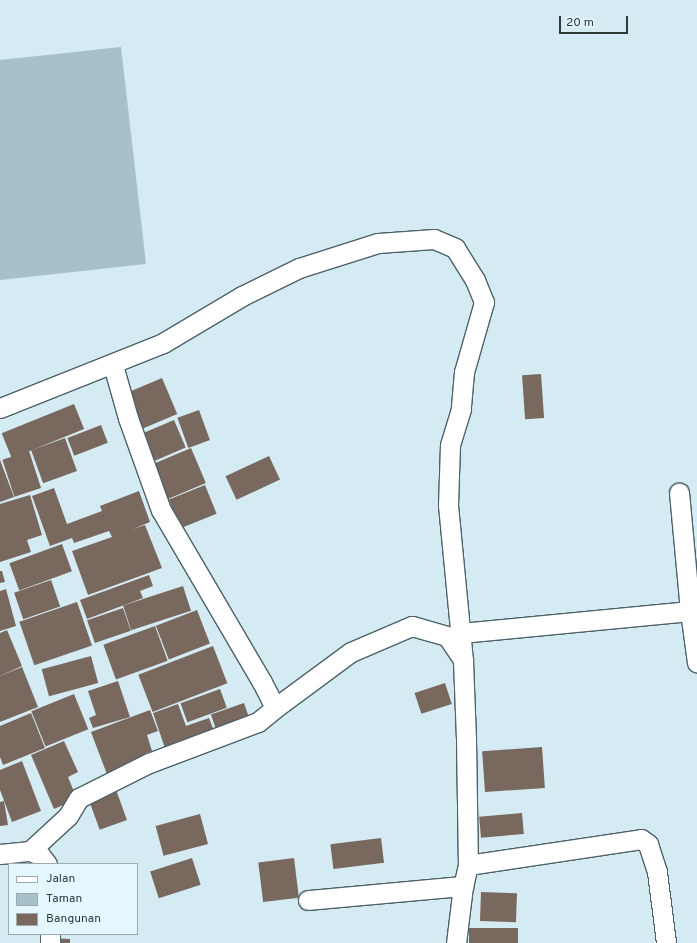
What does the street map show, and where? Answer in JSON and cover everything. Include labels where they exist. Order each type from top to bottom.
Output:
[{"type":"street","points":[[0,408],[113,365],[163,343],[242,296],[299,268],[378,243],[434,239],[455,248],[476,280],[484,302],[476,339],[464,372],[461,409],[450,445],[448,505],[463,661],[468,865],[463,886],[456,943]]},
{"type":"street","points":[[113,365],[128,418],[161,510],[262,682],[275,708]]},
{"type":"street","points":[[679,493],[690,611],[697,663]]},
{"type":"street","points":[[461,633],[690,611]]},
{"type":"street","points":[[30,851],[68,816],[79,798],[149,763],[258,722],[351,652],[412,626],[447,636],[463,661]]},
{"type":"street","points":[[468,865],[641,839],[648,844],[658,872],[666,942]]},
{"type":"street","points":[[0,854],[30,851],[40,855],[46,863]]},
{"type":"street","points":[[308,900],[463,886]]},
{"type":"green space","points":[[121,47],[146,264],[0,280],[0,60]]},
{"type":"building","points":[[541,374],[544,418],[525,419],[522,375]]},
{"type":"building","points":[[162,378],[177,414],[138,431],[122,395]]},
{"type":"building","points":[[74,404],[84,429],[12,458],[2,433]]},
{"type":"building","points":[[199,410],[210,440],[188,448],[177,418]]},
{"type":"building","points":[[174,420],[186,448],[148,464],[136,436]]},
{"type":"building","points":[[101,425],[108,443],[74,456],[67,438]]},
{"type":"building","points":[[65,438],[77,471],[43,483],[31,450]]},
{"type":"building","points":[[191,448],[206,483],[163,501],[148,466]]},
{"type":"building","points":[[29,451],[41,488],[14,497],[2,460]]},
{"type":"building","points":[[269,456],[280,480],[236,500],[225,476]]},
{"type":"building","points":[[0,460],[14,497],[0,502]]},
{"type":"building","points":[[205,485],[217,514],[180,528],[169,500]]},
{"type":"building","points":[[54,488],[67,524],[102,511],[100,506],[139,491],[150,522],[133,529],[145,525],[162,568],[88,595],[72,551],[112,537],[109,531],[74,543],[72,538],[50,546],[32,496]]},
{"type":"building","points":[[30,495],[42,535],[27,540],[31,552],[0,562],[0,504]]},
{"type":"building","points":[[62,544],[72,571],[19,590],[9,563]]},
{"type":"building","points":[[0,571],[2,571],[5,582],[0,583]]},
{"type":"building","points":[[149,575],[153,586],[140,591],[143,598],[87,619],[80,600]]},
{"type":"building","points":[[51,580],[60,606],[23,619],[14,593]]},
{"type":"building","points":[[183,586],[191,611],[131,630],[123,605]]},
{"type":"building","points":[[6,589],[16,626],[0,631],[0,591]]},
{"type":"building","points":[[77,602],[92,645],[34,665],[19,622]]},
{"type":"building","points":[[123,608],[131,631],[95,643],[87,620]]},
{"type":"building","points":[[197,610],[210,644],[169,659],[156,626]]},
{"type":"building","points":[[155,626],[168,661],[116,680],[103,645]]},
{"type":"building","points":[[7,630],[22,666],[0,676],[0,633]]},
{"type":"building","points":[[213,646],[227,683],[153,712],[138,675]]},
{"type":"building","points":[[91,656],[98,683],[49,696],[42,669]]},
{"type":"building","points":[[22,667],[38,707],[0,722],[0,676]]},
{"type":"building","points":[[118,681],[130,717],[93,728],[89,718],[96,715],[88,691]]},
{"type":"building","points":[[445,683],[452,704],[421,714],[415,693]]},
{"type":"building","points":[[220,689],[227,708],[187,722],[181,703]]},
{"type":"building","points":[[74,694],[88,729],[46,746],[31,711]]},
{"type":"building","points":[[244,703],[251,723],[218,734],[211,714]]},
{"type":"building","points":[[178,704],[186,726],[209,718],[216,736],[167,754],[153,713]]},
{"type":"building","points":[[150,710],[158,731],[147,735],[152,751],[146,753],[149,762],[108,777],[91,732]]},
{"type":"building","points":[[31,713],[45,748],[3,765],[0,757],[0,726]]},
{"type":"building","points":[[64,741],[78,772],[68,777],[77,799],[54,809],[31,755]]},
{"type":"building","points":[[542,747],[545,788],[485,792],[482,751]]},
{"type":"building","points":[[22,761],[41,811],[12,822],[0,790],[0,770]]},
{"type":"building","points":[[115,787],[127,820],[100,830],[88,797]]},
{"type":"building","points":[[4,801],[8,825],[0,826],[0,802]]},
{"type":"building","points":[[522,813],[524,834],[481,838],[479,817]]},
{"type":"building","points":[[200,814],[208,844],[164,856],[156,826]]},
{"type":"building","points":[[381,838],[384,863],[333,869],[330,844]]},
{"type":"building","points":[[192,858],[201,885],[159,898],[150,872]]},
{"type":"building","points":[[294,858],[299,898],[263,902],[258,862]]},
{"type":"building","points":[[481,892],[517,893],[516,922],[480,921]]},
{"type":"building","points":[[469,928],[518,928],[518,943],[469,943]]},
{"type":"building","points":[[52,938],[70,939],[70,943],[52,943]]}]
